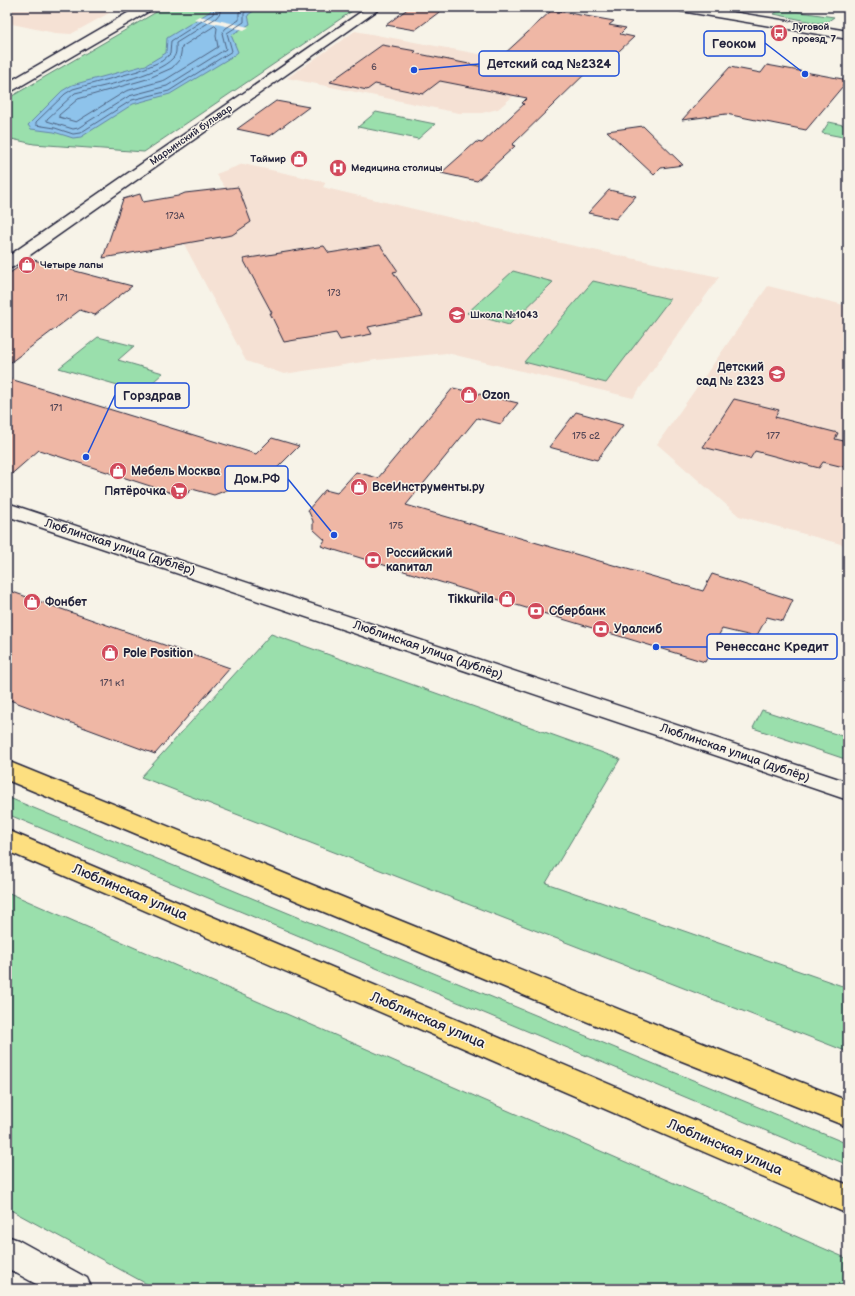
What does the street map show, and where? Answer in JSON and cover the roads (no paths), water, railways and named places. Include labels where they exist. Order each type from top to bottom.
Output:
[{"type":"main road","points":[[7,770],[687,1050],[848,1114]]},
{"type":"main road","name":"Люблинская улица","points":[[7,840],[848,1200]]},
{"type":"street","points":[[7,88],[148,7]]},
{"type":"street","name":"Марьинский бульвар","points":[[7,264],[376,7]]},
{"type":"street","points":[[681,7],[848,35]]},
{"type":"street","name":"Люблинская улица (дублёр)","points":[[7,509],[848,791]]},
{"type":"street","points":[[7,1251],[76,1289]]},
{"type":"water","points":[[210,7],[259,7],[248,15],[250,24],[231,35],[238,52],[233,56],[170,94],[133,104],[81,137],[73,138],[54,132],[31,129],[28,125],[62,91],[72,85],[146,65],[166,53],[167,38],[211,11]]},
{"type":"place","name":"Луговой проезд, 7","points":[[779,33]]},
{"type":"place","name":"Детский сад №2324","points":[[414,70]]},
{"type":"place","name":"Геоком","points":[[805,74]]},
{"type":"place","name":"Таймир","points":[[299,159]]},
{"type":"place","name":"Медицина столицы","points":[[338,168]]},
{"type":"place","name":"Четыре лапы","points":[[27,265]]},
{"type":"place","name":"Школа №1043","points":[[457,315]]},
{"type":"place","name":"Детский сад № 2323","points":[[777,374]]},
{"type":"place","name":"Ozon","points":[[469,395]]},
{"type":"place","name":"Горздрав","points":[[86,457]]},
{"type":"place","name":"Мебель Москва","points":[[118,471]]},
{"type":"place","name":"ВсеИнструменты.ру","points":[[359,487]]},
{"type":"place","name":"Пятёрочка","points":[[179,491]]},
{"type":"place","name":"Дом.РФ","points":[[334,535]]},
{"type":"place","name":"Российский капитал","points":[[373,560]]},
{"type":"place","name":"Tikkurila","points":[[507,599]]},
{"type":"place","name":"Фонбет","points":[[32,602]]},
{"type":"place","name":"Сбербанк","points":[[536,611]]},
{"type":"place","name":"Уралсиб","points":[[601,629]]},
{"type":"place","name":"Ренессанс Кредит","points":[[656,647]]},
{"type":"place","name":"Pole Position","points":[[110,653]]}]
